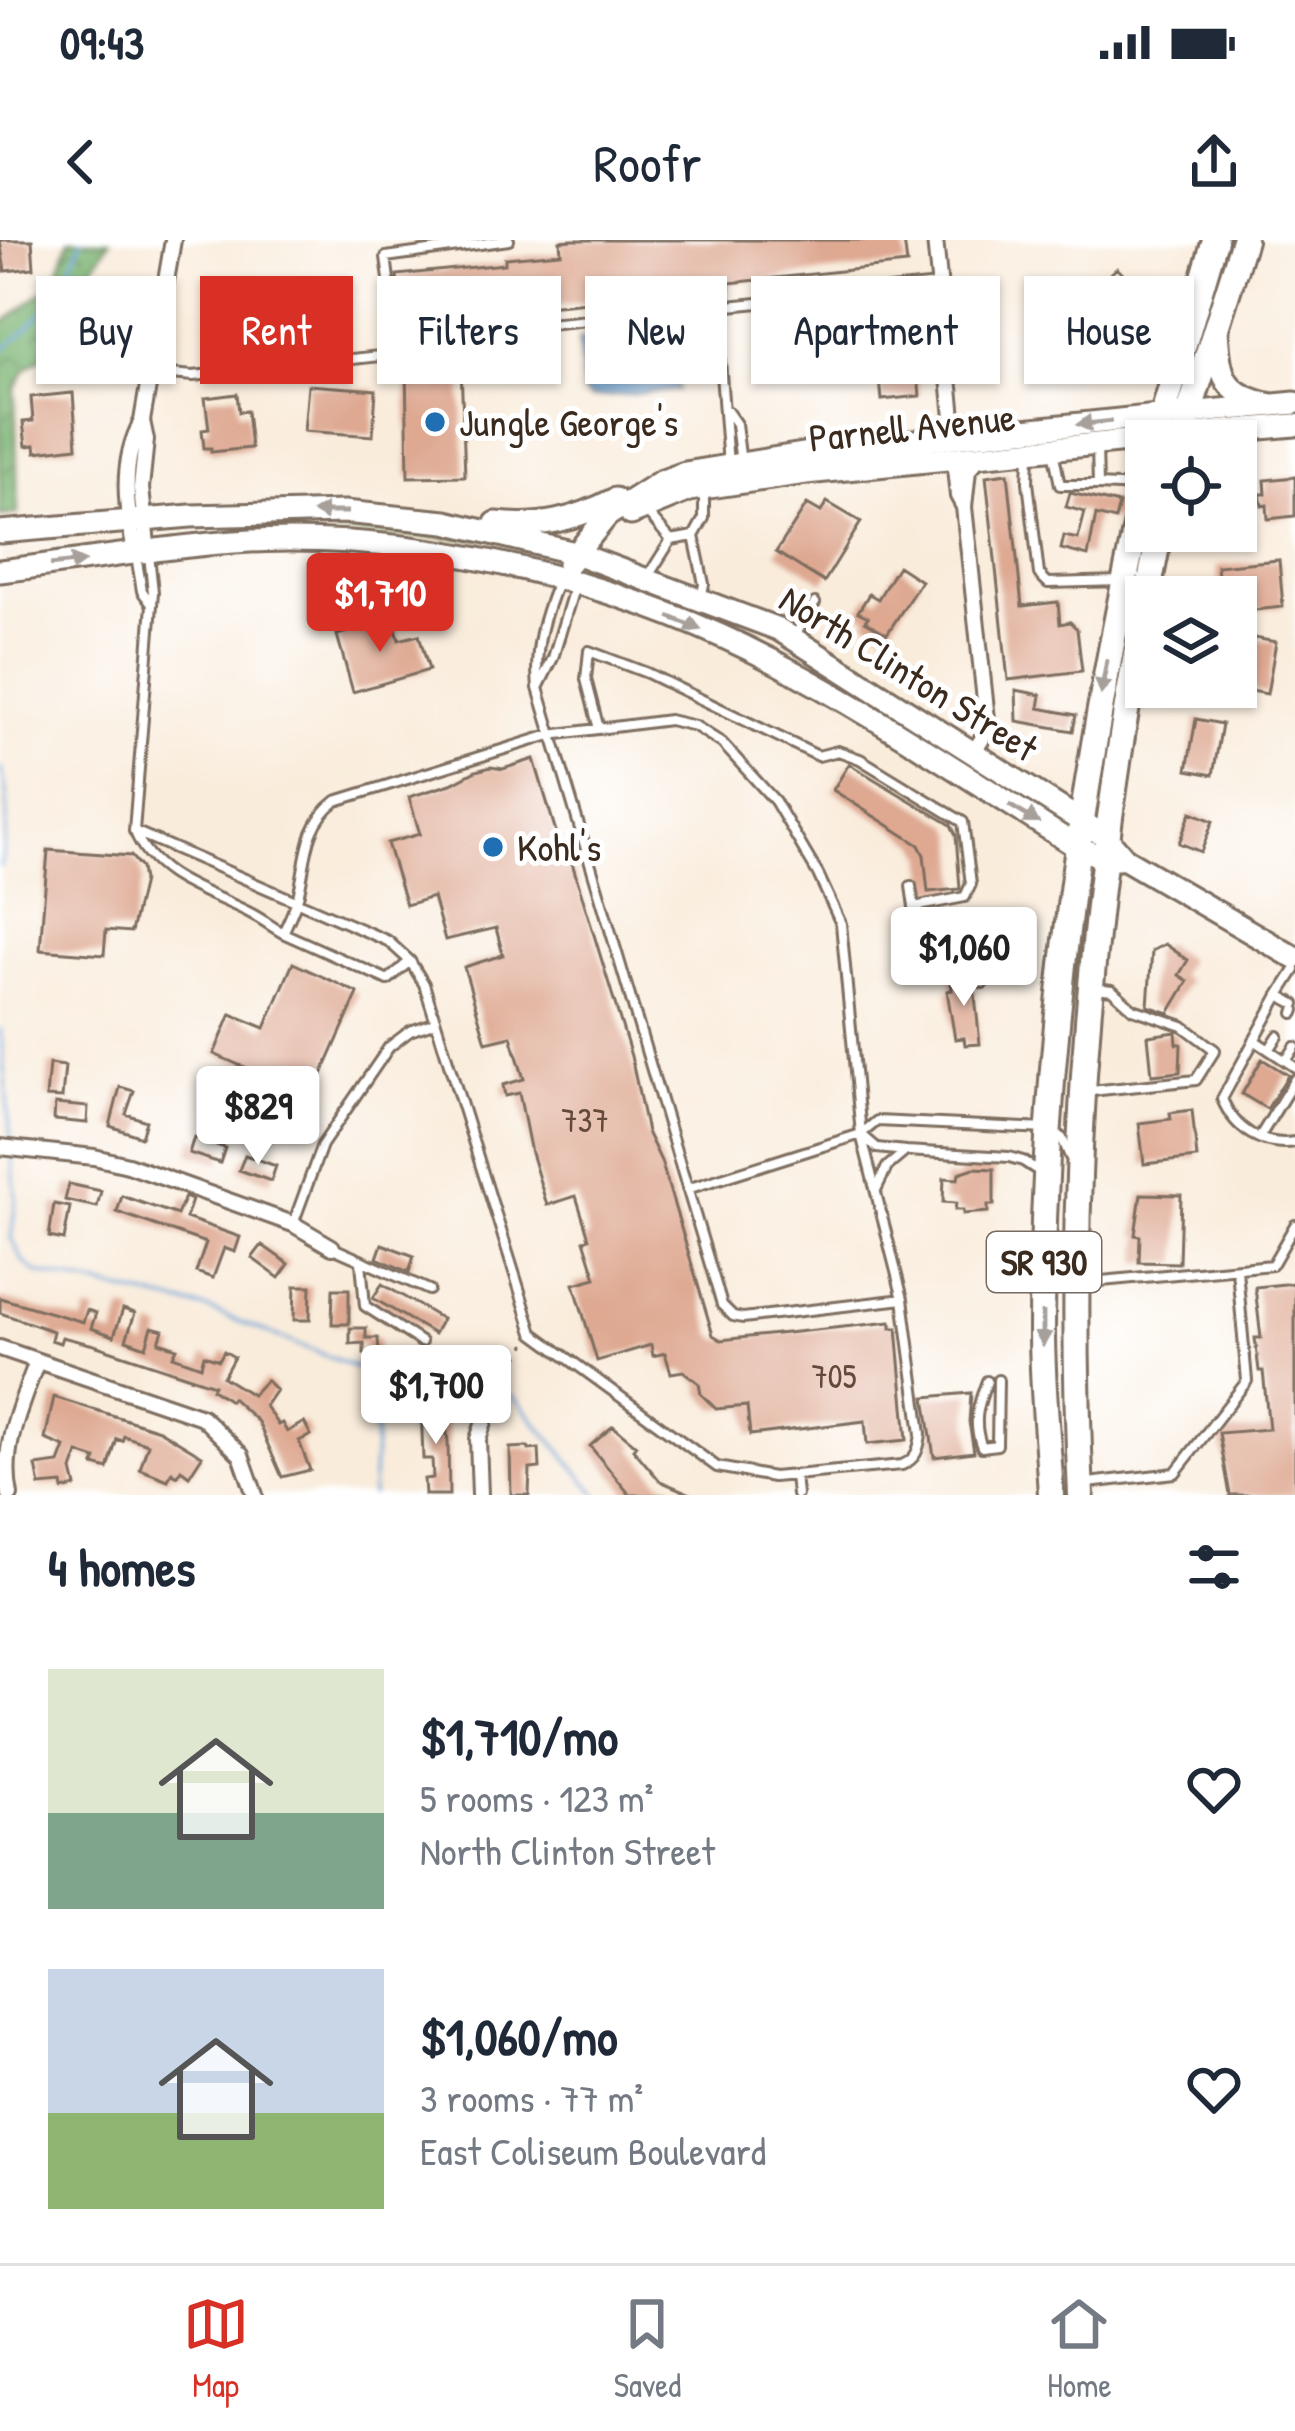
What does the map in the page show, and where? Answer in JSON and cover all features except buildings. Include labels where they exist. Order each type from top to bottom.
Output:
[{"type":"highway","points":[[1173,420],[1215,240]]},
{"type":"highway","points":[[1175,420],[1217,326],[1244,240]]},
{"type":"highway","name":"SR 930","points":[[1051,1495],[1042,1335],[1048,1129],[1077,833],[1130,552]]},
{"type":"highway","name":"SR 930","points":[[1081,1489],[1078,1283],[1083,1092],[1091,988],[1131,708]]},
{"type":"main road","points":[[1217,326],[1223,377],[1246,400],[1284,404]]},
{"type":"main road","name":"Parnell Avenue","points":[[1216,420],[1284,404]]},
{"type":"main road","name":"Parnell Avenue","points":[[1257,427],[1295,425]]},
{"type":"main road","name":"Parnell Avenue","points":[[567,582],[607,516],[660,482],[954,448],[1125,435]]},
{"type":"main road","name":"Parnell Avenue","points":[[954,448],[980,456],[1125,439]]},
{"type":"main road","name":"Parnell Avenue","points":[[581,556],[643,508],[736,473]]},
{"type":"main road","points":[[446,522],[554,523],[660,482]]},
{"type":"main road","name":"North Clinton Street","points":[[0,532],[136,520],[344,512],[446,522],[581,556],[760,620],[793,638],[973,754],[1077,833]]},
{"type":"main road","name":"North Clinton Street","points":[[0,571],[244,541],[371,544],[452,554],[567,582],[664,614],[763,656],[960,775],[1077,833],[1295,958]]},
{"type":"street","points":[[167,276],[173,240]]},
{"type":"street","points":[[935,240],[939,276]]},
{"type":"street","points":[[142,555],[126,485],[132,440],[142,421],[148,384]]},
{"type":"street","points":[[949,384],[958,496],[964,507]]},
{"type":"street","points":[[960,775],[982,739],[987,719],[964,507],[968,470],[980,456]]},
{"type":"street","points":[[0,1148],[128,1165],[293,1224],[332,1247]]},
{"type":"street","points":[[0,1348],[202,1418],[241,1455],[255,1495]]},
{"type":"street","points":[[10,1495],[4,1469],[8,1445],[37,1361]]},
{"type":"street","points":[[480,1495],[478,1439],[484,1422]]},
{"type":"lane","points":[[389,276],[386,257],[509,240]]},
{"type":"lane","points":[[176,374],[377,356]]},
{"type":"lane","points":[[724,384],[727,411],[736,424],[736,473]]},
{"type":"lane","points":[[1097,444],[1098,485]]},
{"type":"lane","points":[[1053,448],[1060,485],[1125,484]]},
{"type":"lane","points":[[1029,451],[1039,574],[1048,583],[1124,581]]},
{"type":"lane","points":[[701,599],[704,584],[694,536],[704,518],[704,488]]},
{"type":"lane","points":[[643,508],[671,540]]},
{"type":"lane","points":[[646,580],[671,540],[694,536]]},
{"type":"lane","points":[[142,555],[142,591],[152,604],[134,831],[149,857],[168,874],[388,980],[410,961]]},
{"type":"lane","points":[[567,582],[544,616],[535,656],[538,688],[722,1305],[743,1318],[903,1299]]},
{"type":"lane","points":[[538,688],[553,658],[567,582]]},
{"type":"lane","points":[[793,638],[815,603]]},
{"type":"lane","points":[[599,729],[586,680],[589,650],[647,673],[818,757],[838,751],[860,759],[963,822],[970,884],[965,897],[914,907],[910,886]]},
{"type":"lane","points":[[134,831],[297,901],[388,941],[410,961],[424,984],[533,1333],[717,1467],[773,1478],[902,1466],[912,1460],[920,1448],[921,1434],[903,1299],[861,1134],[841,924],[775,800],[722,743],[695,726],[668,720],[550,735],[336,801],[316,820],[311,832],[297,901],[283,933]]},
{"type":"lane","points":[[916,946],[940,947],[960,962]]},
{"type":"lane","points":[[968,969],[983,983]]},
{"type":"lane","points":[[1295,970],[1222,1099],[1241,1129],[1269,1143],[1295,1142]]},
{"type":"lane","points":[[1083,1092],[1196,1080],[1215,1050],[1183,1026],[1132,1010],[1112,990],[1091,988]]},
{"type":"lane","points":[[1279,995],[1295,1009]]},
{"type":"lane","points":[[293,1224],[322,1145],[389,1047],[410,1031],[436,1022]]},
{"type":"lane","points":[[1269,1050],[1278,1036]]},
{"type":"lane","points":[[1254,1040],[1290,1064],[1295,1047]]},
{"type":"lane","points":[[1259,1138],[1295,1078]]},
{"type":"lane","points":[[687,1189],[861,1134],[877,1121],[1048,1129],[1062,1138],[1080,1179]]},
{"type":"lane","points":[[861,1134],[877,1148],[1009,1157],[1046,1176]]},
{"type":"lane","points":[[876,1192],[887,1166],[906,1151]]},
{"type":"lane","points":[[1078,1283],[1272,1265],[1295,1225]]},
{"type":"lane","points":[[332,1247],[429,1290]]},
{"type":"lane","points":[[361,1262],[365,1306],[421,1342]]},
{"type":"lane","points":[[1081,1489],[1175,1473],[1247,1381],[1237,1270]]},
{"type":"lane","points":[[987,1381],[976,1415],[977,1435],[982,1447],[989,1448],[997,1445],[1000,1435],[998,1380]]},
{"type":"lane","points":[[795,1475],[797,1495]]},
{"type":"lane","points":[[1120,1482],[1121,1494]]},
{"type":"path","points":[[484,1422],[495,1394],[533,1333]]},
{"type":"green space","points":[[69,240],[110,241],[87,276],[57,276]]},
{"type":"green space","points":[[36,297],[36,362],[15,389],[18,514],[0,516],[0,326]]},
{"type":"green space","points":[[359,524],[487,540],[298,530],[230,532],[230,529]]},
{"type":"green space","points":[[644,596],[749,628],[902,719],[875,708]]},
{"type":"water","points":[[585,338],[585,384],[677,384],[678,390],[591,398],[584,392],[579,339]]},
{"type":"waterway","points":[[0,352],[49,302],[82,240]]},
{"type":"waterway","points":[[0,767],[7,817],[0,867]]},
{"type":"waterway","points":[[0,1029],[11,1140]]},
{"type":"waterway","points":[[12,1155],[16,1199],[11,1238],[35,1272],[208,1309],[362,1370],[375,1410],[372,1495]]},
{"type":"waterway","points":[[372,1379],[402,1372],[463,1372],[480,1377],[516,1399],[598,1495]]},
{"type":"place","name":"Jungle George's","points":[[435,422]]},
{"type":"place","name":"Kohl's","points":[[493,847]]}]
